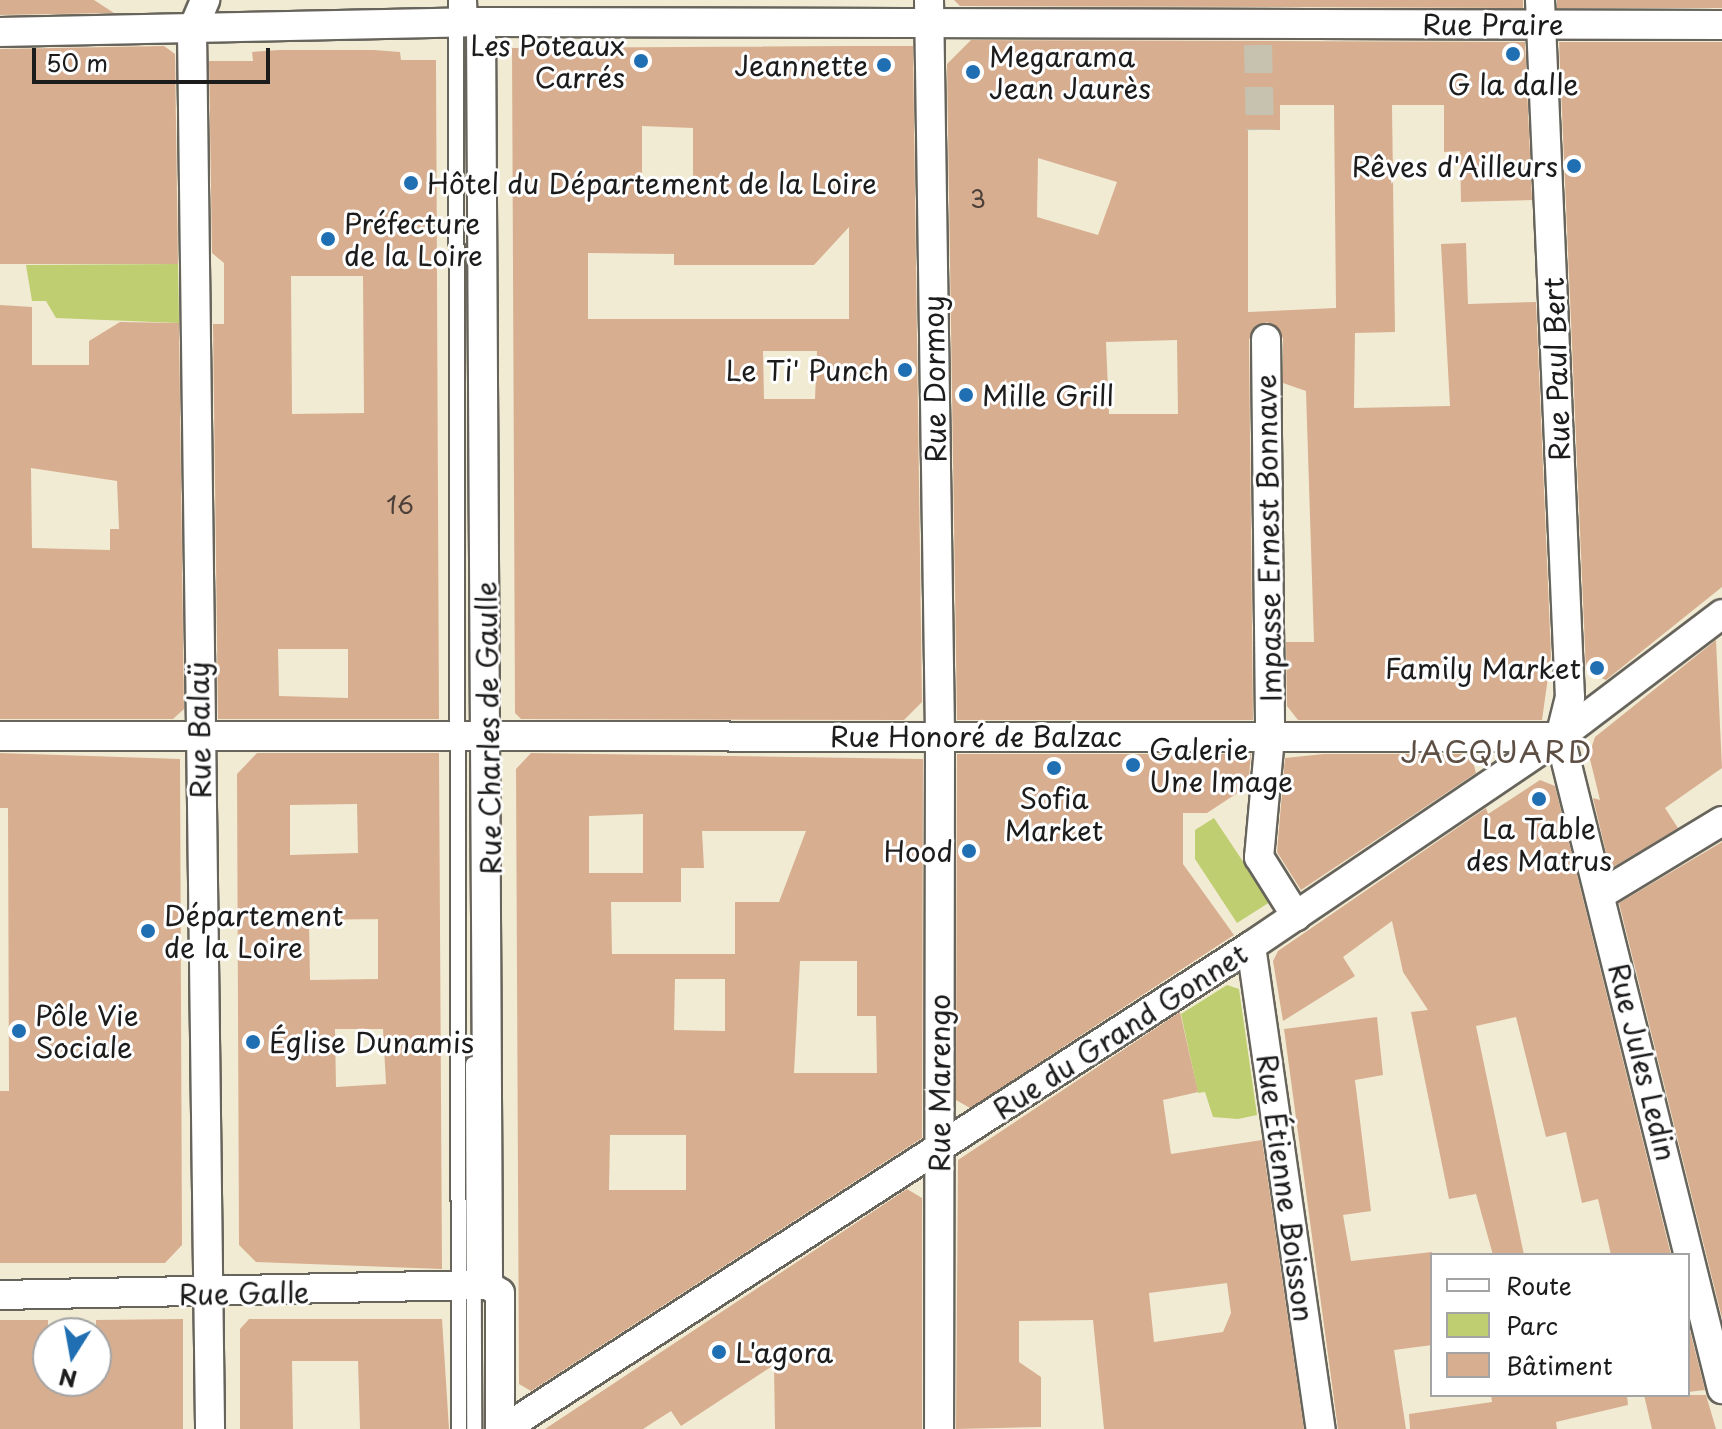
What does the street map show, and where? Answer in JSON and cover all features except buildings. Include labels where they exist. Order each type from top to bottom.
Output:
[{"type":"street","points":[[192,31],[205,0]]},
{"type":"street","name":"Rue Praire","points":[[0,32],[192,31],[216,24],[466,13],[929,11],[1541,12],[1722,25]]},
{"type":"street","name":"Rue Dormoy","points":[[929,11],[940,736]]},
{"type":"street","name":"Rue Paul Bert","points":[[1541,12],[1570,697],[1560,737]]},
{"type":"street","name":"Rue Charles de Gaulle","points":[[466,13],[473,1289],[500,1293],[502,1429]]},
{"type":"street","name":"Rue Balaÿ","points":[[192,31],[198,736],[210,1429]]},
{"type":"street","name":"Impasse Ernest Bonnave","points":[[1266,339],[1270,737],[1259,857],[1296,916]]},
{"type":"street","name":"Rue du Grand Gonnet","points":[[502,1429],[1296,916],[1560,737],[1722,614]]},
{"type":"street","name":"Rue Honoré de Balzac","points":[[0,736],[1560,737]]},
{"type":"street","name":"Rue Marengo","points":[[939,1429],[940,736]]},
{"type":"street","name":"Rue Jules Ledin","points":[[1560,737],[1603,893],[1689,1253]]},
{"type":"street","points":[[1603,893],[1722,821]]},
{"type":"street","name":"Rue Étienne Boisson","points":[[1251,946],[1321,1429]]},
{"type":"street","name":"Rue Jules Ledin","points":[[1690,1256],[1722,1389]]},
{"type":"street","name":"Rue Galle","points":[[0,1295],[473,1289]]},
{"type":"lane","points":[[459,1429],[473,1289]]},
{"type":"lane","points":[[473,1289],[474,1429]]},
{"type":"green space","points":[[178,264],[179,323],[56,318],[46,301],[32,301],[26,265]]},
{"type":"green space","points":[[1214,818],[1270,902],[1237,923],[1195,859],[1195,830]]},
{"type":"green space","points":[[1227,985],[1239,989],[1257,1115],[1238,1119],[1213,1117],[1205,1092],[1198,1093],[1181,1014]]},
{"type":"tunnel","points":[[1258,45],[1260,130]]},
{"type":"place","name":"G la dalle","points":[[1513,54]]},
{"type":"place","name":"Les Poteaux Carrés","points":[[641,61]]},
{"type":"place","name":"Jeannette","points":[[884,65]]},
{"type":"place","name":"Megarama Jean Jaurès","points":[[973,72]]},
{"type":"place","name":"Rêves d'Ailleurs","points":[[1574,166]]},
{"type":"place","name":"Hôtel du Département de la Loire","points":[[411,183]]},
{"type":"place","name":"Préfecture de la Loire","points":[[328,239]]},
{"type":"place","name":"Le Ti' Punch","points":[[905,370]]},
{"type":"place","name":"Mille Grill","points":[[966,395]]},
{"type":"place","name":"Family Market","points":[[1597,668]]},
{"type":"place","name":"Galerie Une Image","points":[[1133,765]]},
{"type":"place","name":"Sofia Market","points":[[1054,768]]},
{"type":"place","name":"La Table des Matrus","points":[[1539,799]]},
{"type":"place","name":"Hood","points":[[969,851]]},
{"type":"place","name":"Département de la Loire","points":[[148,931]]},
{"type":"place","name":"Pôle Vie Sociale","points":[[19,1031]]},
{"type":"place","name":"Église Dunamis","points":[[253,1042]]},
{"type":"place","name":"L'agora","points":[[719,1352]]},
{"type":"district","name":"JACQUARD","points":[[1497,751]]}]
